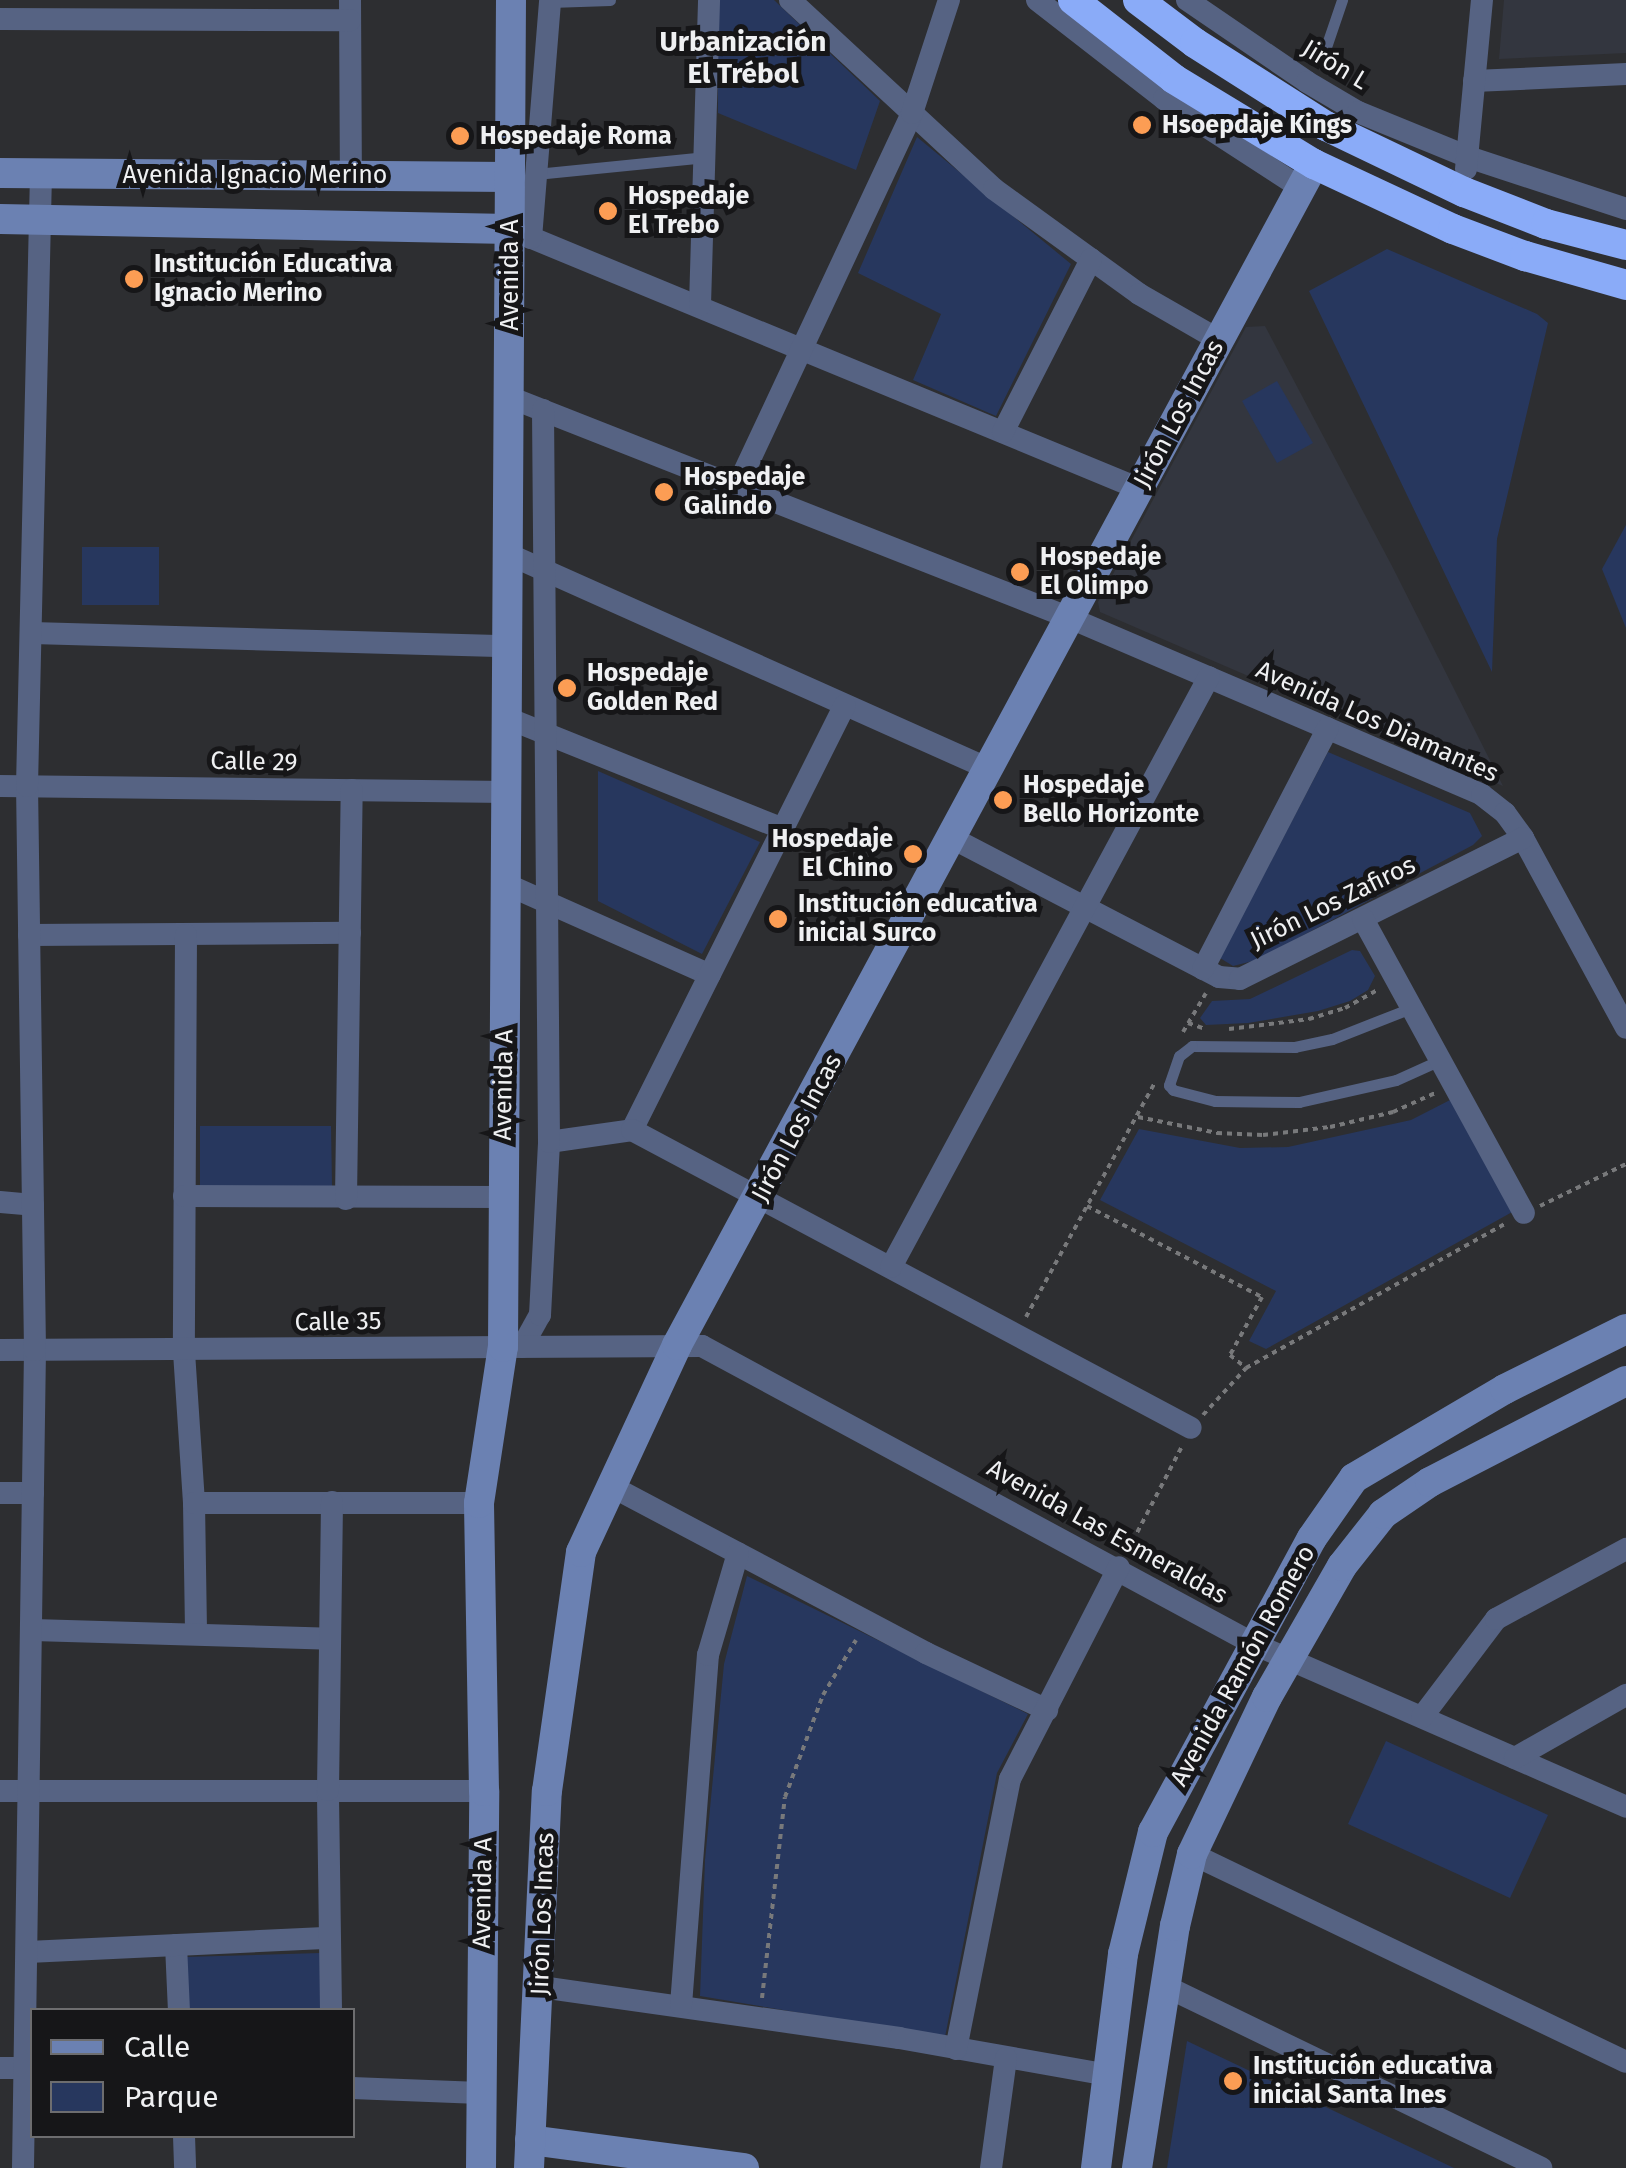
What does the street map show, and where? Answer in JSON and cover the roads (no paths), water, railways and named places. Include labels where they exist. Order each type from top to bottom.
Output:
[{"type":"highway","points":[[1072,0],[1308,176],[1525,256],[1626,285]]},
{"type":"highway","points":[[1145,2],[1195,43],[1326,126],[1464,192],[1546,224],[1626,245]]},
{"type":"highway","points":[[1174,78],[1195,43]]},
{"type":"highway","points":[[1453,228],[1464,192]]},
{"type":"street","name":"Avenida A","points":[[482,2168],[484,1790],[479,1503],[513,1347],[501,1197],[509,397],[524,176],[511,0]]},
{"type":"street","points":[[700,304],[709,0]]},
{"type":"street","points":[[790,0],[994,189],[1139,294],[1219,340]]},
{"type":"street","points":[[744,489],[803,347],[912,113],[949,0]]},
{"type":"street","points":[[1037,0],[1164,99],[1308,176]]},
{"type":"street","name":"Jirón L","points":[[1186,0],[1358,112],[1468,157],[1626,209]]},
{"type":"street","points":[[1464,192],[1482,0]]},
{"type":"street","points":[[524,176],[550,1]]},
{"type":"street","points":[[0,19],[350,10],[350,176]]},
{"type":"street","points":[[1474,81],[1626,74]]},
{"type":"street","name":"Avenida Ignacio Merino","points":[[0,174],[524,176]]},
{"type":"street","points":[[23,2168],[35,1350],[27,786],[41,174]]},
{"type":"street","name":"Jirón Los Incas","points":[[530,2154],[541,1987],[547,1790],[582,1552],[609,1485],[678,1346],[989,769],[1062,614],[1140,489],[1308,176]]},
{"type":"street","name":"Avenida Ignacio Merino","points":[[0,219],[520,233]]},
{"type":"street","points":[[520,233],[700,304],[1140,489]]},
{"type":"street","points":[[1003,432],[1090,259]]},
{"type":"street","points":[[509,397],[1062,614]]},
{"type":"street","points":[[513,1347],[540,1315],[549,1142],[542,732],[543,410]]},
{"type":"street","points":[[508,554],[989,769]]},
{"type":"street","name":"Avenida Los Diamantes","points":[[1062,614],[1482,796],[1505,814],[1523,838],[1626,1028]]},
{"type":"street","points":[[32,633],[507,646]]},
{"type":"street","points":[[891,1266],[1209,677]]},
{"type":"street","points":[[632,1130],[845,704]]},
{"type":"street","points":[[507,718],[782,829]]},
{"type":"street","points":[[1203,969],[1328,728]]},
{"type":"street","name":"Calle 29","points":[[0,786],[507,792]]},
{"type":"street","points":[[346,1199],[352,790]]},
{"type":"street","name":"Jirón Los Zafiros","points":[[952,838],[1219,977],[1240,979],[1523,838]]},
{"type":"street","points":[[506,884],[710,974]]},
{"type":"street","points":[[1363,919],[1524,1213]]},
{"type":"street","points":[[29,936],[350,933]]},
{"type":"street","points":[[186,935],[184,1352],[194,1504],[196,1632]]},
{"type":"street","points":[[505,1095],[548,1098]]},
{"type":"street","points":[[549,1142],[632,1130],[1191,1428]]},
{"type":"street","points":[[184,1196],[501,1197]]},
{"type":"street","points":[[0,1202],[33,1205]]},
{"type":"street","name":"Avenida Ramón Romero","points":[[1096,2168],[1123,1954],[1152,1832],[1312,1538],[1354,1478],[1488,1398],[1626,1329]]},
{"type":"street","name":"Calle 35","points":[[0,1350],[184,1352],[678,1346]]},
{"type":"street","name":"Avenida Las Esmeraldas","points":[[678,1346],[702,1346],[1256,1645],[1626,1807]]},
{"type":"street","name":"Avenida Ramón Romero","points":[[1137,2168],[1165,1986],[1192,1854],[1267,1697],[1342,1566],[1384,1514],[1430,1482],[1626,1381]]},
{"type":"street","points":[[609,1485],[867,1622],[1047,1710]]},
{"type":"street","points":[[0,1493],[34,1493]]},
{"type":"street","points":[[331,2008],[328,1790],[332,1502]]},
{"type":"street","points":[[194,1504],[479,1503]]},
{"type":"street","points":[[1422,1716],[1496,1619],[1626,1549]]},
{"type":"street","points":[[682,2005],[708,1655],[738,1553]]},
{"type":"street","points":[[956,2048],[1010,1779],[1119,1568]]},
{"type":"street","points":[[33,1630],[330,1639]]},
{"type":"street","points":[[1516,1758],[1626,1695]]},
{"type":"street","points":[[0,1791],[484,1790]]},
{"type":"street","points":[[1192,1854],[1626,2062]]},
{"type":"street","points":[[28,1952],[330,1938]]},
{"type":"street","points":[[176,1945],[179,2008]]},
{"type":"street","points":[[1165,1986],[1542,2168]]},
{"type":"street","points":[[541,1987],[682,2005],[1108,2075]]},
{"type":"street","points":[[991,2168],[1006,2058]]},
{"type":"street","points":[[0,2068],[25,2068]]},
{"type":"street","points":[[355,2088],[480,2093]]},
{"type":"street","points":[[184,2138],[185,2168]]},
{"type":"street","points":[[530,2154],[744,2168]]},
{"type":"lane","points":[[550,1],[610,0]]},
{"type":"lane","points":[[1325,50],[1342,0]]},
{"type":"lane","points":[[524,176],[706,158]]},
{"type":"lane","points":[[1412,1008],[1332,1039],[1295,1048],[1192,1046],[1179,1056],[1169,1085],[1174,1090],[1215,1101],[1299,1102],[1396,1080],[1440,1060]]},
{"type":"place","name":"Hsoepdaje Kings","points":[[1142,125]]},
{"type":"place","name":"Hospedaje Roma","points":[[460,136]]},
{"type":"place","name":"Hospedaje El Trebo","points":[[608,211]]},
{"type":"place","name":"Institución Educativa Ignacio Merino","points":[[134,279]]},
{"type":"place","name":"Hospedaje Galindo","points":[[664,492]]},
{"type":"place","name":"Hospedaje El Olimpo","points":[[1020,572]]},
{"type":"place","name":"Hospedaje Golden Red","points":[[567,688]]},
{"type":"place","name":"Hospedaje Bello Horizonte","points":[[1003,800]]},
{"type":"place","name":"Hospedaje El Chino","points":[[913,854]]},
{"type":"place","name":"Institución educativa inicial Surco","points":[[778,919]]},
{"type":"place","name":"Institución educativa inicial Santa Ines","points":[[1233,2081]]},
{"type":"district","name":"Urbanización El Trébol","points":[[743,58]]}]
